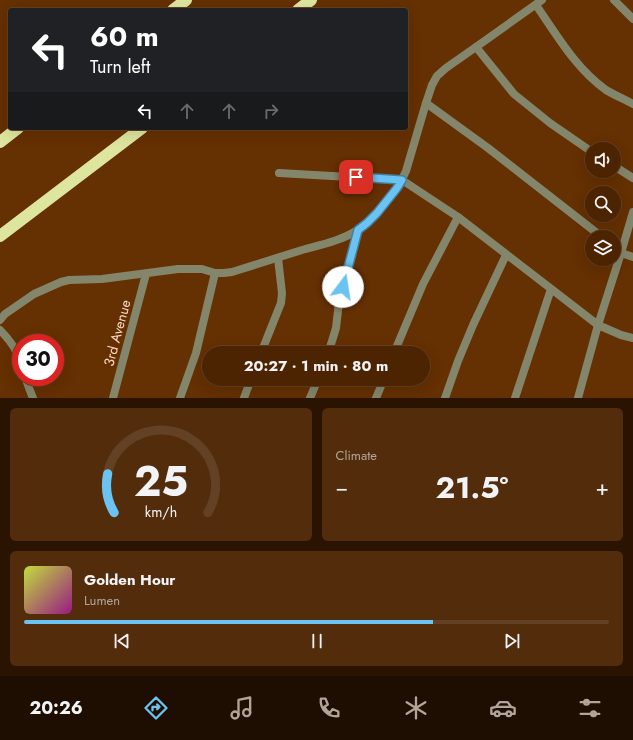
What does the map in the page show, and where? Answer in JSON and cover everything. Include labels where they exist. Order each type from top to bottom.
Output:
[{"type":"highway","points":[[176,8],[186,0]]},
{"type":"highway","points":[[301,8],[311,0]]},
{"type":"highway","points":[[0,142],[15,130]]},
{"type":"highway","points":[[0,236],[139,130]]},
{"type":"street","points":[[614,0],[633,19]]},
{"type":"street","points":[[0,320],[5,314],[28,297],[62,282],[102,279],[190,268],[224,273],[232,272],[340,240],[358,230],[377,213],[402,180],[426,102],[437,76],[539,2],[570,55],[586,73],[606,90],[633,104]]},
{"type":"street","points":[[476,47],[514,94],[550,123],[585,147]]},
{"type":"street","points":[[426,102],[593,230]]},
{"type":"street","points":[[621,170],[633,178]]},
{"type":"street","points":[[279,173],[402,180],[458,217],[598,325],[621,335],[633,338]]},
{"type":"street","points":[[633,212],[621,253],[633,257]]},
{"type":"street","points":[[397,346],[422,284],[458,217]]},
{"type":"street","points":[[331,346],[336,328],[339,302],[358,230]]},
{"type":"street","points":[[446,398],[458,361],[473,325],[506,255]]},
{"type":"street","points":[[265,346],[281,303],[282,293],[278,258]]},
{"type":"street","points":[[578,398],[598,325],[617,266]]},
{"type":"street","points":[[180,398],[196,352],[215,272]]},
{"type":"street","name":"3rd Avenue","points":[[113,398],[146,274]]},
{"type":"street","points":[[515,398],[551,289]]},
{"type":"street","points":[[0,330],[12,346]]},
{"type":"street","points":[[27,386],[33,398]]},
{"type":"street","points":[[244,398],[248,386]]},
{"type":"street","points":[[310,398],[315,386]]},
{"type":"street","points":[[376,398],[381,386]]},
{"type":"route","points":[[343,287],[358,230],[377,213],[402,180],[356,177]]}]
